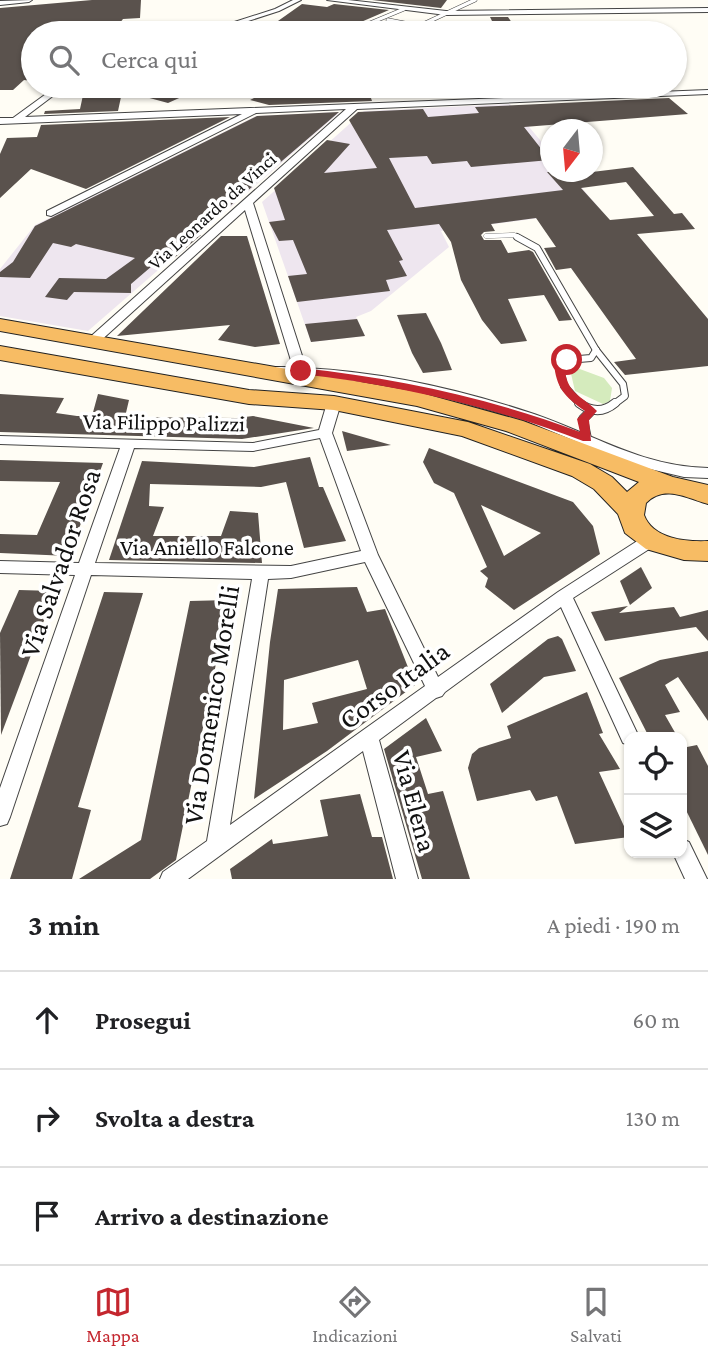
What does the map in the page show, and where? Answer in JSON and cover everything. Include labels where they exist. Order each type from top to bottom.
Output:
[{"type":"highway","points":[[2,336],[93,341],[472,412],[559,439],[670,485]]},
{"type":"highway","points":[[2,336],[249,397],[334,403],[468,430],[581,470],[603,483],[631,512],[635,524],[652,540],[675,550],[704,554]]},
{"type":"highway","points":[[631,512],[633,501],[654,486],[687,486],[708,495]]},
{"type":"street","points":[[0,3],[29,0]]},
{"type":"street","points":[[242,21],[298,0]]},
{"type":"street","points":[[330,0],[446,13],[708,10]]},
{"type":"street","points":[[571,12],[579,0]]},
{"type":"street","points":[[646,11],[652,0]]},
{"type":"street","points":[[687,93],[708,92]]},
{"type":"street","points":[[15,121],[46,98]]},
{"type":"street","points":[[0,121],[566,98]]},
{"type":"street","name":"Via Leonardo da Vinci","points":[[93,341],[354,107]]},
{"type":"street","points":[[51,213],[256,110]]},
{"type":"street","points":[[248,203],[301,371]]},
{"type":"street","points":[[257,370],[301,371],[362,378],[475,402],[525,415],[656,469],[691,474],[708,473]]},
{"type":"street","points":[[334,403],[325,433],[370,555],[436,691]]},
{"type":"street","name":"Via Filippo Palizzi","points":[[0,440],[253,447],[325,433]]},
{"type":"street","name":"Via Salvador Rosa","points":[[0,817],[128,444]]},
{"type":"street","name":"Corso Italia","points":[[171,879],[436,691],[564,596],[652,540]]},
{"type":"street","name":"Via Aniello Falcone","points":[[0,567],[261,573],[291,572],[370,555]]},
{"type":"street","name":"Via Domenico Morelli","points":[[216,847],[261,573]]},
{"type":"street","points":[[564,596],[628,732]]},
{"type":"street","name":"Via Elena","points":[[369,738],[407,879]]},
{"type":"street","points":[[686,858],[695,879]]},
{"type":"lane","points":[[429,21],[475,0]]},
{"type":"lane","points":[[375,21],[404,9]]},
{"type":"lane","points":[[388,20],[393,21]]},
{"type":"lane","points":[[486,236],[514,235],[537,248],[596,350],[623,384],[625,396],[608,409],[591,411],[583,419],[587,439]]},
{"type":"lane","points":[[591,411],[567,394],[560,377],[559,363],[591,358],[596,350]]},
{"type":"shaded area","points":[[510,104],[540,140],[540,182],[577,182],[601,210],[441,231],[449,247],[371,311],[356,317],[365,336],[311,342],[262,202],[364,111]]},
{"type":"shaded area","points":[[339,113],[88,331],[0,316],[0,269],[35,225],[256,116]]},
{"type":"green space","points":[[569,365],[604,378],[612,388],[610,401],[603,404],[575,391]]},
{"type":"building","points":[[92,0],[141,0],[140,18],[121,21],[21,21],[21,83],[13,90],[0,90],[0,8]]},
{"type":"building","points":[[372,0],[447,0],[441,8]]},
{"type":"building","points":[[302,4],[327,7],[334,4],[389,10],[363,21],[278,21]]},
{"type":"building","points":[[490,17],[508,17],[511,21],[492,21]]},
{"type":"building","points":[[82,98],[121,98],[118,111],[44,114],[45,111],[80,109]]},
{"type":"building","points":[[150,98],[179,98],[168,103]]},
{"type":"building","points":[[371,98],[372,101],[269,105],[250,100]]},
{"type":"building","points":[[669,98],[688,114],[603,121],[540,119],[540,126],[524,127],[540,147],[540,161],[471,167],[467,161],[432,164],[427,156],[389,158],[415,208],[563,190],[556,182],[603,182],[603,171],[633,167],[674,214],[682,213],[695,229],[637,234],[708,319],[708,366],[625,375],[614,362],[636,359],[571,268],[556,270],[544,248],[556,247],[536,218],[491,224],[495,231],[481,235],[484,240],[501,240],[508,253],[529,250],[533,252],[572,320],[559,321],[544,295],[508,299],[527,341],[501,344],[482,320],[461,280],[451,242],[439,224],[387,230],[403,260],[399,261],[407,276],[386,280],[390,291],[297,302],[288,276],[307,274],[293,240],[279,241],[269,222],[285,220],[274,188],[327,140],[350,144],[324,173],[377,168],[349,120],[358,112],[423,109],[428,117],[479,113],[475,107]],"holes":[[[626,182],[654,216],[610,220],[581,188]]]},
{"type":"building","points":[[339,112],[196,235],[201,235],[172,260],[161,259],[131,284],[131,293],[74,292],[67,300],[45,297],[59,278],[106,279],[135,258],[76,244],[71,247],[53,243],[30,278],[0,277],[0,272],[13,262],[35,226],[257,116]]},
{"type":"building","points":[[230,117],[86,189],[31,169],[0,198],[0,154],[7,138],[37,137],[41,125]]},
{"type":"building","points":[[221,236],[247,236],[280,344],[255,347],[218,340],[230,325],[117,336]]},
{"type":"building","points":[[426,313],[452,370],[423,373],[412,353],[397,315]]},
{"type":"building","points":[[357,319],[365,336],[311,342],[305,324]]},
{"type":"building","points":[[0,394],[64,398],[56,413],[77,416],[92,416],[98,394],[129,400],[125,417],[253,416],[314,428],[242,439],[0,432]]},
{"type":"building","points":[[342,431],[391,445],[347,451]]},
{"type":"building","points":[[429,448],[573,502],[593,526],[600,554],[514,610],[485,587],[488,578],[480,571],[487,567],[454,493],[434,483],[423,462]],"holes":[[[481,505],[541,533],[504,556]]]},
{"type":"building","points":[[310,457],[319,487],[323,487],[346,541],[304,548],[286,482],[261,487],[150,484],[149,506],[164,507],[153,536],[221,536],[230,511],[258,513],[262,563],[109,560],[142,461],[254,467]]},
{"type":"building","points":[[0,460],[103,463],[69,556],[0,553],[0,534],[37,535],[60,482],[0,481]]},
{"type":"building","points":[[641,567],[652,588],[630,605],[620,581]]},
{"type":"building","points":[[357,587],[367,612],[385,609],[415,685],[327,751],[254,799],[270,642],[278,589]],"holes":[[[358,660],[367,689],[312,703],[318,723],[283,730],[284,680]]]},
{"type":"building","points":[[19,590],[55,591],[1,735],[0,633]]},
{"type":"building","points":[[104,592],[143,593],[78,807],[91,810],[72,879],[10,879]]},
{"type":"building","points":[[229,600],[176,860],[150,879],[79,879],[141,840],[190,601]]},
{"type":"building","points":[[628,606],[619,613],[674,607],[680,617],[708,610],[708,641],[696,627],[605,641],[591,612]]},
{"type":"building","points":[[558,636],[562,639],[576,671],[544,677],[502,713],[490,684],[548,639]]},
{"type":"building","points":[[708,651],[708,721],[678,677],[665,685],[680,712],[665,715],[675,732],[646,732],[619,678],[660,660]]},
{"type":"building","points":[[587,692],[603,733],[599,734],[620,769],[599,772],[624,826],[624,838],[575,844],[557,796],[536,801],[530,790],[477,801],[468,768],[472,754],[479,748],[511,738],[507,726]]},
{"type":"building","points":[[426,718],[442,751],[416,757],[428,794],[443,791],[470,879],[422,879],[384,749]]},
{"type":"building","points":[[697,745],[708,766],[708,855],[687,812],[687,747]]},
{"type":"building","points":[[360,794],[372,837],[382,837],[393,879],[232,879],[230,869],[272,839],[273,844],[328,836],[320,800]]},
{"type":"route","points":[[301,371],[362,378],[421,389],[525,415],[587,439],[583,419],[591,411],[567,394],[560,377],[559,363],[567,360]]}]
